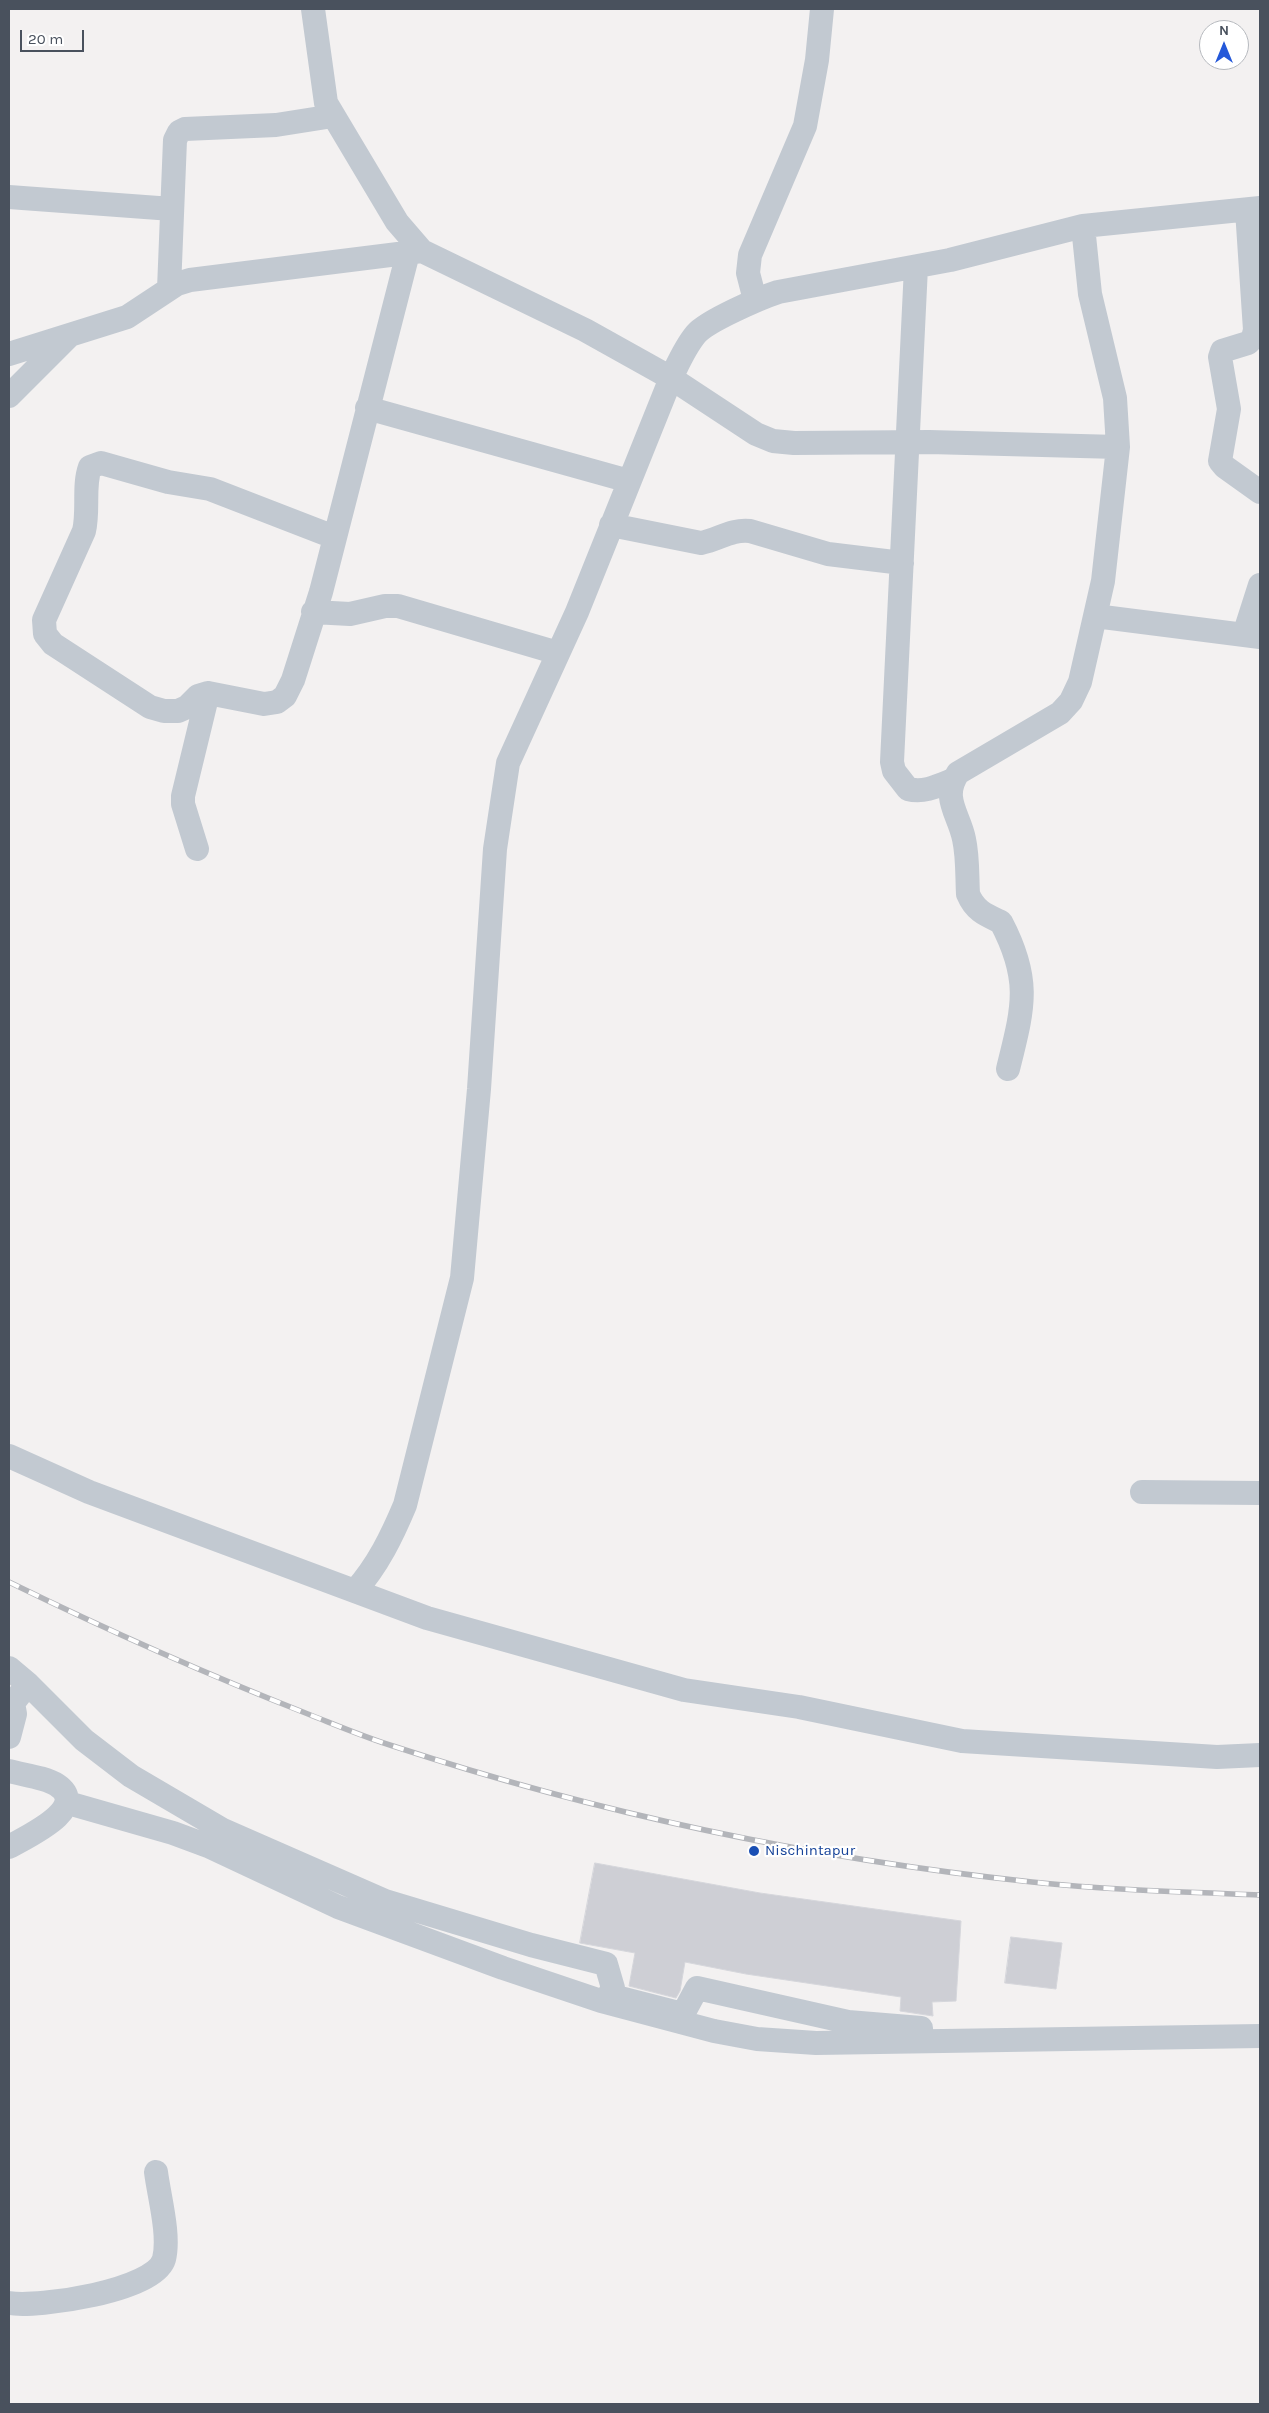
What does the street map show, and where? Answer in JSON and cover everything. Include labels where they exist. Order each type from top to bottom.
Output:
[{"type":"street","points":[[313,9],[326,103],[415,252],[367,408],[334,537],[293,680],[285,696],[277,702],[264,704],[208,693],[198,696],[187,708],[178,711],[150,707],[53,644],[44,634],[44,620],[84,531],[88,516],[87,475],[90,467],[101,463],[162,480],[210,489],[334,537]]},
{"type":"street","points":[[755,300],[748,274],[750,255],[804,126],[817,60],[822,9]]},
{"type":"street","points":[[169,289],[176,140],[179,132],[185,129],[276,125],[333,116]]},
{"type":"street","points":[[9,197],[172,209]]},
{"type":"street","points":[[355,1590],[372,1573],[392,1538],[405,1505],[462,1278],[476,1130],[495,849],[508,764],[577,612],[671,378],[697,332],[755,300],[778,292],[916,267],[1083,226],[1254,209],[1254,338],[1222,351],[1220,357],[1230,409],[1220,460],[1225,467],[1260,492]]},
{"type":"street","points":[[1008,1069],[1022,1011],[1020,973],[1001,922],[979,911],[972,903],[968,894],[964,838],[951,802],[950,790],[953,780],[958,773],[1060,713],[1071,701],[1080,682],[1106,558],[1118,447],[1115,398],[1090,294],[1083,226]]},
{"type":"street","points":[[9,354],[127,317],[169,289],[190,280],[415,252],[585,330],[671,378],[756,434],[774,441],[1118,447]]},
{"type":"street","points":[[916,267],[892,762],[894,770],[908,789],[916,791],[929,789],[953,780]]},
{"type":"street","points":[[9,396],[70,335]]},
{"type":"street","points":[[367,408],[629,481]]},
{"type":"street","points":[[611,525],[702,543],[738,530],[750,531],[828,554],[902,563]]},
{"type":"street","points":[[1095,616],[1252,636],[1260,585]]},
{"type":"street","points":[[313,612],[350,614],[385,606],[398,606],[558,653]]},
{"type":"street","points":[[197,849],[183,804],[183,796],[208,693]]},
{"type":"street","points":[[10,1459],[89,1492],[427,1618],[684,1690],[799,1707],[962,1741],[1218,1757],[1260,1755]]},
{"type":"street","points":[[1142,1492],[1260,1493]]},
{"type":"street","points":[[9,1668],[28,1684],[84,1740],[131,1776],[223,1830],[385,1901],[531,1945],[606,1964],[613,1988],[609,1995],[683,2014],[697,1988],[848,2022],[1055,2040]]},
{"type":"street","points":[[9,1737],[15,1714],[13,1703],[28,1684]]},
{"type":"street","points":[[9,1770],[58,1785],[68,1803],[64,1811],[9,1847]]},
{"type":"street","points":[[68,1803],[173,1833],[208,1846],[338,1906],[504,1968],[601,2001],[714,2031],[757,2039],[816,2043],[1260,2036]]},
{"type":"street","points":[[9,2303],[35,2305],[116,2289],[157,2271],[164,2260],[166,2242],[156,2172]]},
{"type":"building","points":[[595,1863],[760,1893],[961,1921],[956,2001],[932,2002],[933,2016],[900,2011],[901,1997],[746,1974],[685,1962],[680,1991],[676,1998],[629,1986],[635,1953],[580,1943]]},
{"type":"building","points":[[1011,1937],[1062,1943],[1056,1989],[1005,1983]]},
{"type":"railway","points":[[9,1582],[194,1667],[361,1735],[550,1793],[629,1813],[789,1847],[951,1872],[1089,1887],[1260,1895]]},
{"type":"place","name":"Nischintapur","points":[[754,1851]]}]
